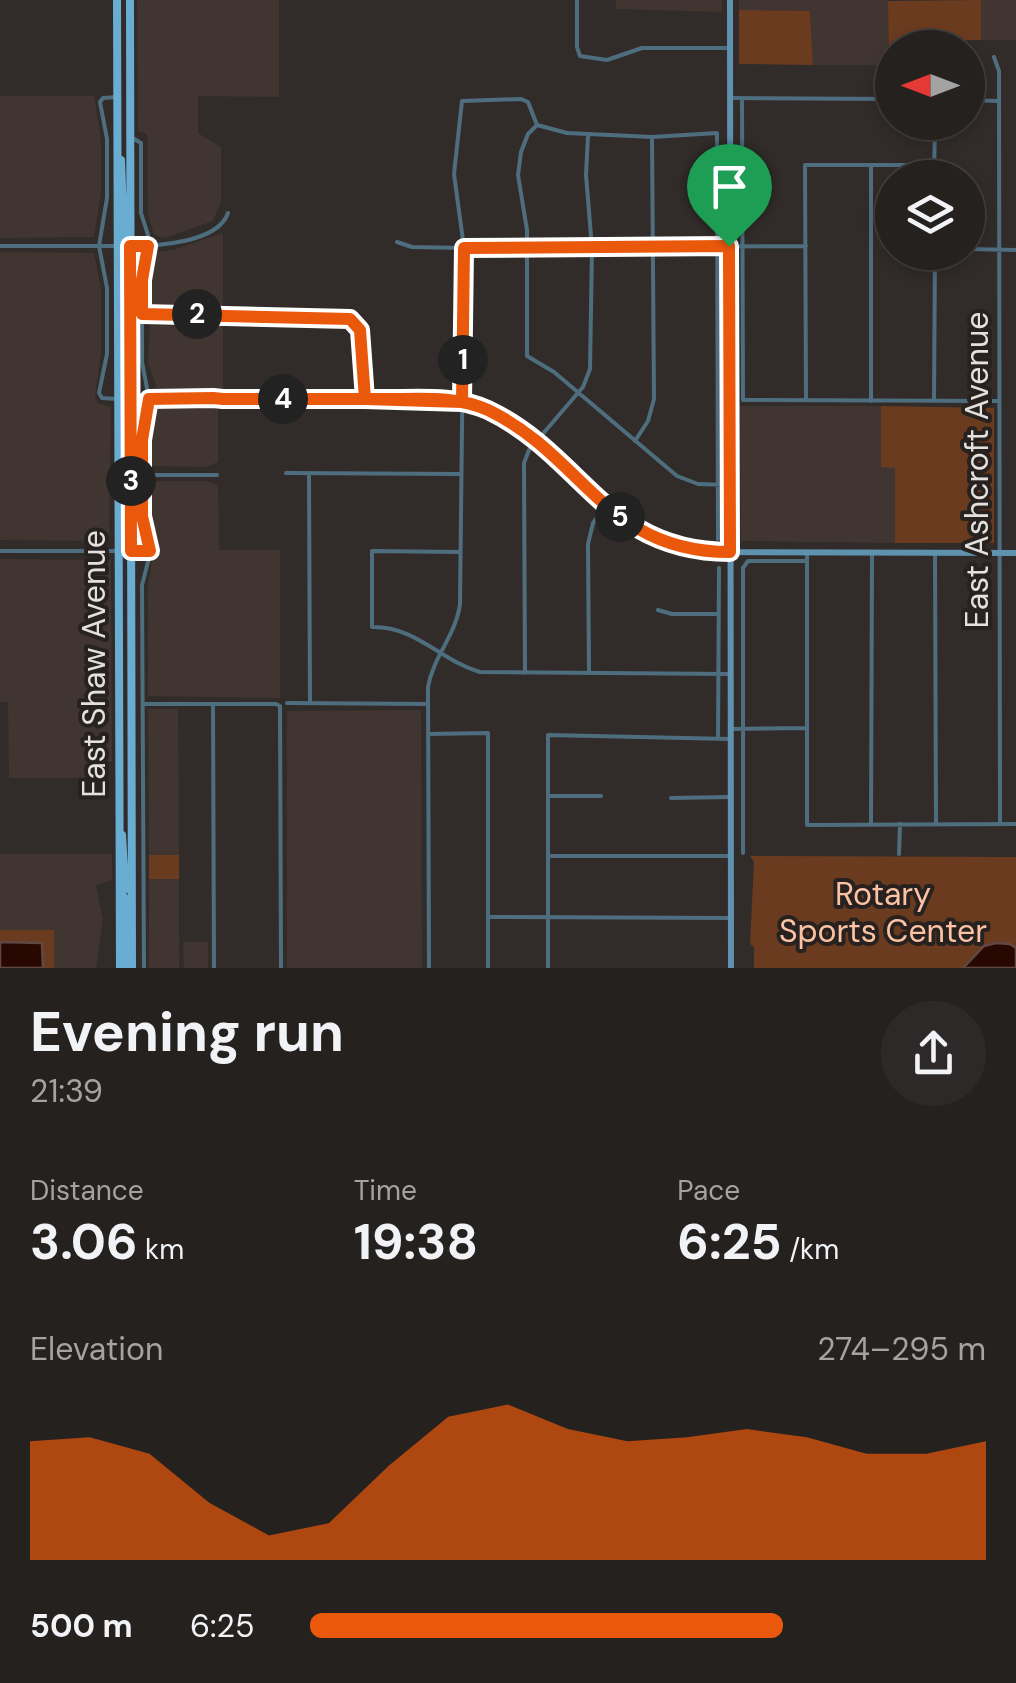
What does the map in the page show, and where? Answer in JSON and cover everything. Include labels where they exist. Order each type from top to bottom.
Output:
[{"type":"main road","name":"East Shaw Avenue","points":[[117,0],[120,892],[126,900],[126,968]]},
{"type":"main road","name":"East Shaw Avenue","points":[[126,968],[131,891],[130,0]]},
{"type":"main road","points":[[118,146],[124,169],[124,239],[130,246]]},
{"type":"main road","points":[[118,246],[124,251],[124,322],[130,345]]},
{"type":"main road","points":[[120,826],[125,843],[125,887],[131,891]]},
{"type":"street","points":[[577,0],[576,48],[580,56],[607,60],[642,48],[731,48]]},
{"type":"street","points":[[730,0],[731,968]]},
{"type":"street","name":"East Ashcroft Avenue","points":[[994,57],[998,72],[1000,824]]},
{"type":"street","points":[[118,97],[103,98],[100,102],[107,139],[107,198],[99,246],[107,288],[107,338],[100,395],[118,398]]},
{"type":"street","points":[[428,968],[430,678],[458,618],[464,248],[454,179],[462,101],[521,98],[528,102],[537,125]]},
{"type":"street","points":[[730,98],[875,99]]},
{"type":"street","points":[[742,98],[742,400],[999,401]]},
{"type":"street","points":[[985,101],[998,101]]},
{"type":"street","points":[[537,125],[528,134],[521,152],[518,175],[528,248],[527,356],[578,392],[682,480],[729,485]]},
{"type":"street","points":[[537,125],[559,132],[652,137],[717,133],[718,540]]},
{"type":"street","points":[[525,673],[526,456],[578,392],[590,369],[592,248],[586,175],[588,134]]},
{"type":"street","points":[[129,136],[141,143],[141,213],[148,246],[142,280],[142,362],[149,399],[142,434],[142,516],[150,551],[142,585],[144,968]]},
{"type":"street","points":[[635,441],[648,421],[654,399],[656,248],[650,190],[652,137]]},
{"type":"street","points":[[806,400],[805,164],[875,164]]},
{"type":"street","points":[[870,401],[871,164]]},
{"type":"street","points":[[130,246],[169,246],[219,228],[228,213]]},
{"type":"street","points":[[398,242],[412,247],[464,248],[806,246]]},
{"type":"street","points":[[0,246],[118,246]]},
{"type":"street","points":[[985,249],[1016,250]]},
{"type":"street","points":[[934,401],[935,270]]},
{"type":"street","points":[[142,314],[223,314],[227,318],[355,322],[364,356],[365,399]]},
{"type":"street","points":[[142,322],[223,322],[227,318]]},
{"type":"street","points":[[130,399],[462,402],[502,418],[637,530],[666,544],[690,551],[807,557]]},
{"type":"street","points":[[142,474],[217,474]]},
{"type":"street","points":[[286,474],[459,474]]},
{"type":"street","points":[[310,475],[310,704]]},
{"type":"street","points":[[589,674],[588,544],[593,524],[606,505]]},
{"type":"street","points":[[0,551],[150,551]]},
{"type":"street","points":[[460,552],[372,551],[372,627],[399,629],[480,672],[730,674]]},
{"type":"street","points":[[743,853],[746,562],[872,552],[1016,553]]},
{"type":"street","points":[[871,824],[872,552]]},
{"type":"street","points":[[936,553],[936,824]]},
{"type":"street","points":[[807,557],[807,825],[1016,824]]},
{"type":"street","points":[[718,568],[718,739]]},
{"type":"street","points":[[658,610],[672,614],[718,614]]},
{"type":"street","points":[[287,703],[428,704]]},
{"type":"street","points":[[144,704],[276,704],[281,709],[281,968]]},
{"type":"street","points":[[213,704],[214,968]]},
{"type":"street","points":[[730,728],[807,728]]},
{"type":"street","points":[[428,734],[488,732],[488,968]]},
{"type":"street","points":[[548,968],[548,736],[730,739]]},
{"type":"street","points":[[548,796],[602,796]]},
{"type":"street","points":[[671,798],[730,797]]},
{"type":"street","points":[[900,824],[900,854]]},
{"type":"street","points":[[548,856],[730,856]]},
{"type":"street","points":[[488,918],[731,918]]},
{"type":"shaded area","points":[[137,0],[279,0],[279,97],[198,96],[198,133],[221,147],[221,202],[213,221],[165,238],[154,235],[148,214],[147,134],[138,131]]},
{"type":"shaded area","points":[[616,0],[722,0],[722,12],[616,9]]},
{"type":"shaded area","points":[[739,0],[888,0],[888,30],[875,30],[875,65],[813,65],[810,11],[739,10]]},
{"type":"shaded area","points":[[981,0],[1016,0],[1016,40],[985,40],[985,30],[981,30]]},
{"type":"shaded area","points":[[0,96],[94,96],[101,140],[101,192],[94,237],[0,238]]},
{"type":"shaded area","points":[[223,233],[223,308],[148,307],[147,280],[155,252]]},
{"type":"shaded area","points":[[0,252],[94,253],[101,289],[101,355],[95,397],[98,403],[111,407],[109,541],[0,540]]},
{"type":"shaded area","points":[[150,325],[223,326],[223,389],[157,388],[148,362]]},
{"type":"shaded area","points":[[740,406],[881,406],[881,467],[895,467],[895,543],[741,541]]},
{"type":"shaded area","points":[[155,407],[218,407],[218,462],[206,467],[148,466],[148,435]]},
{"type":"shaded area","points":[[150,481],[205,481],[218,485],[219,550],[280,550],[280,698],[148,696],[148,585],[154,550],[148,516]]},
{"type":"shaded area","points":[[0,559],[111,560],[112,761],[98,767],[96,778],[9,778],[8,702],[0,702]]},
{"type":"shaded area","points":[[148,709],[178,709],[179,855],[149,855]]},
{"type":"shaded area","points":[[421,710],[422,968],[287,968],[287,711]]},
{"type":"shaded area","points":[[0,854],[112,854],[112,880],[96,885],[103,920],[96,968],[54,968],[54,930],[0,930]]},
{"type":"shaded area","points":[[149,879],[179,879],[179,968],[149,968]]},
{"type":"shaded area","points":[[0,942],[42,943],[43,968],[0,968]]},
{"type":"shaded area","points":[[183,942],[208,942],[208,968],[184,968]]},
{"type":"shaded area","points":[[996,943],[1016,948],[1016,968],[963,968],[984,946]]},
{"type":"green space","points":[[981,0],[981,30],[888,30],[888,1]]},
{"type":"green space","points":[[739,10],[810,11],[813,65],[739,64]]},
{"type":"green space","points":[[881,406],[994,408],[994,543],[895,543],[895,468],[881,467]]},
{"type":"green space","points":[[149,855],[179,855],[179,879],[149,879]]},
{"type":"green space","name":"Rotary Sports Center","points":[[750,856],[1016,857],[1016,968],[754,968],[754,947],[750,944],[754,862]]},
{"type":"green space","points":[[0,930],[54,930],[54,968],[0,968]]},
{"type":"route","points":[[729,246],[464,248],[462,402],[435,400],[365,399],[360,330],[350,319],[142,314],[148,246],[130,246],[131,551],[150,551],[142,516],[142,434],[149,399],[213,398],[435,400],[448,400],[462,402],[472,404],[517,428],[645,534],[690,551],[730,552],[729,246]]}]
